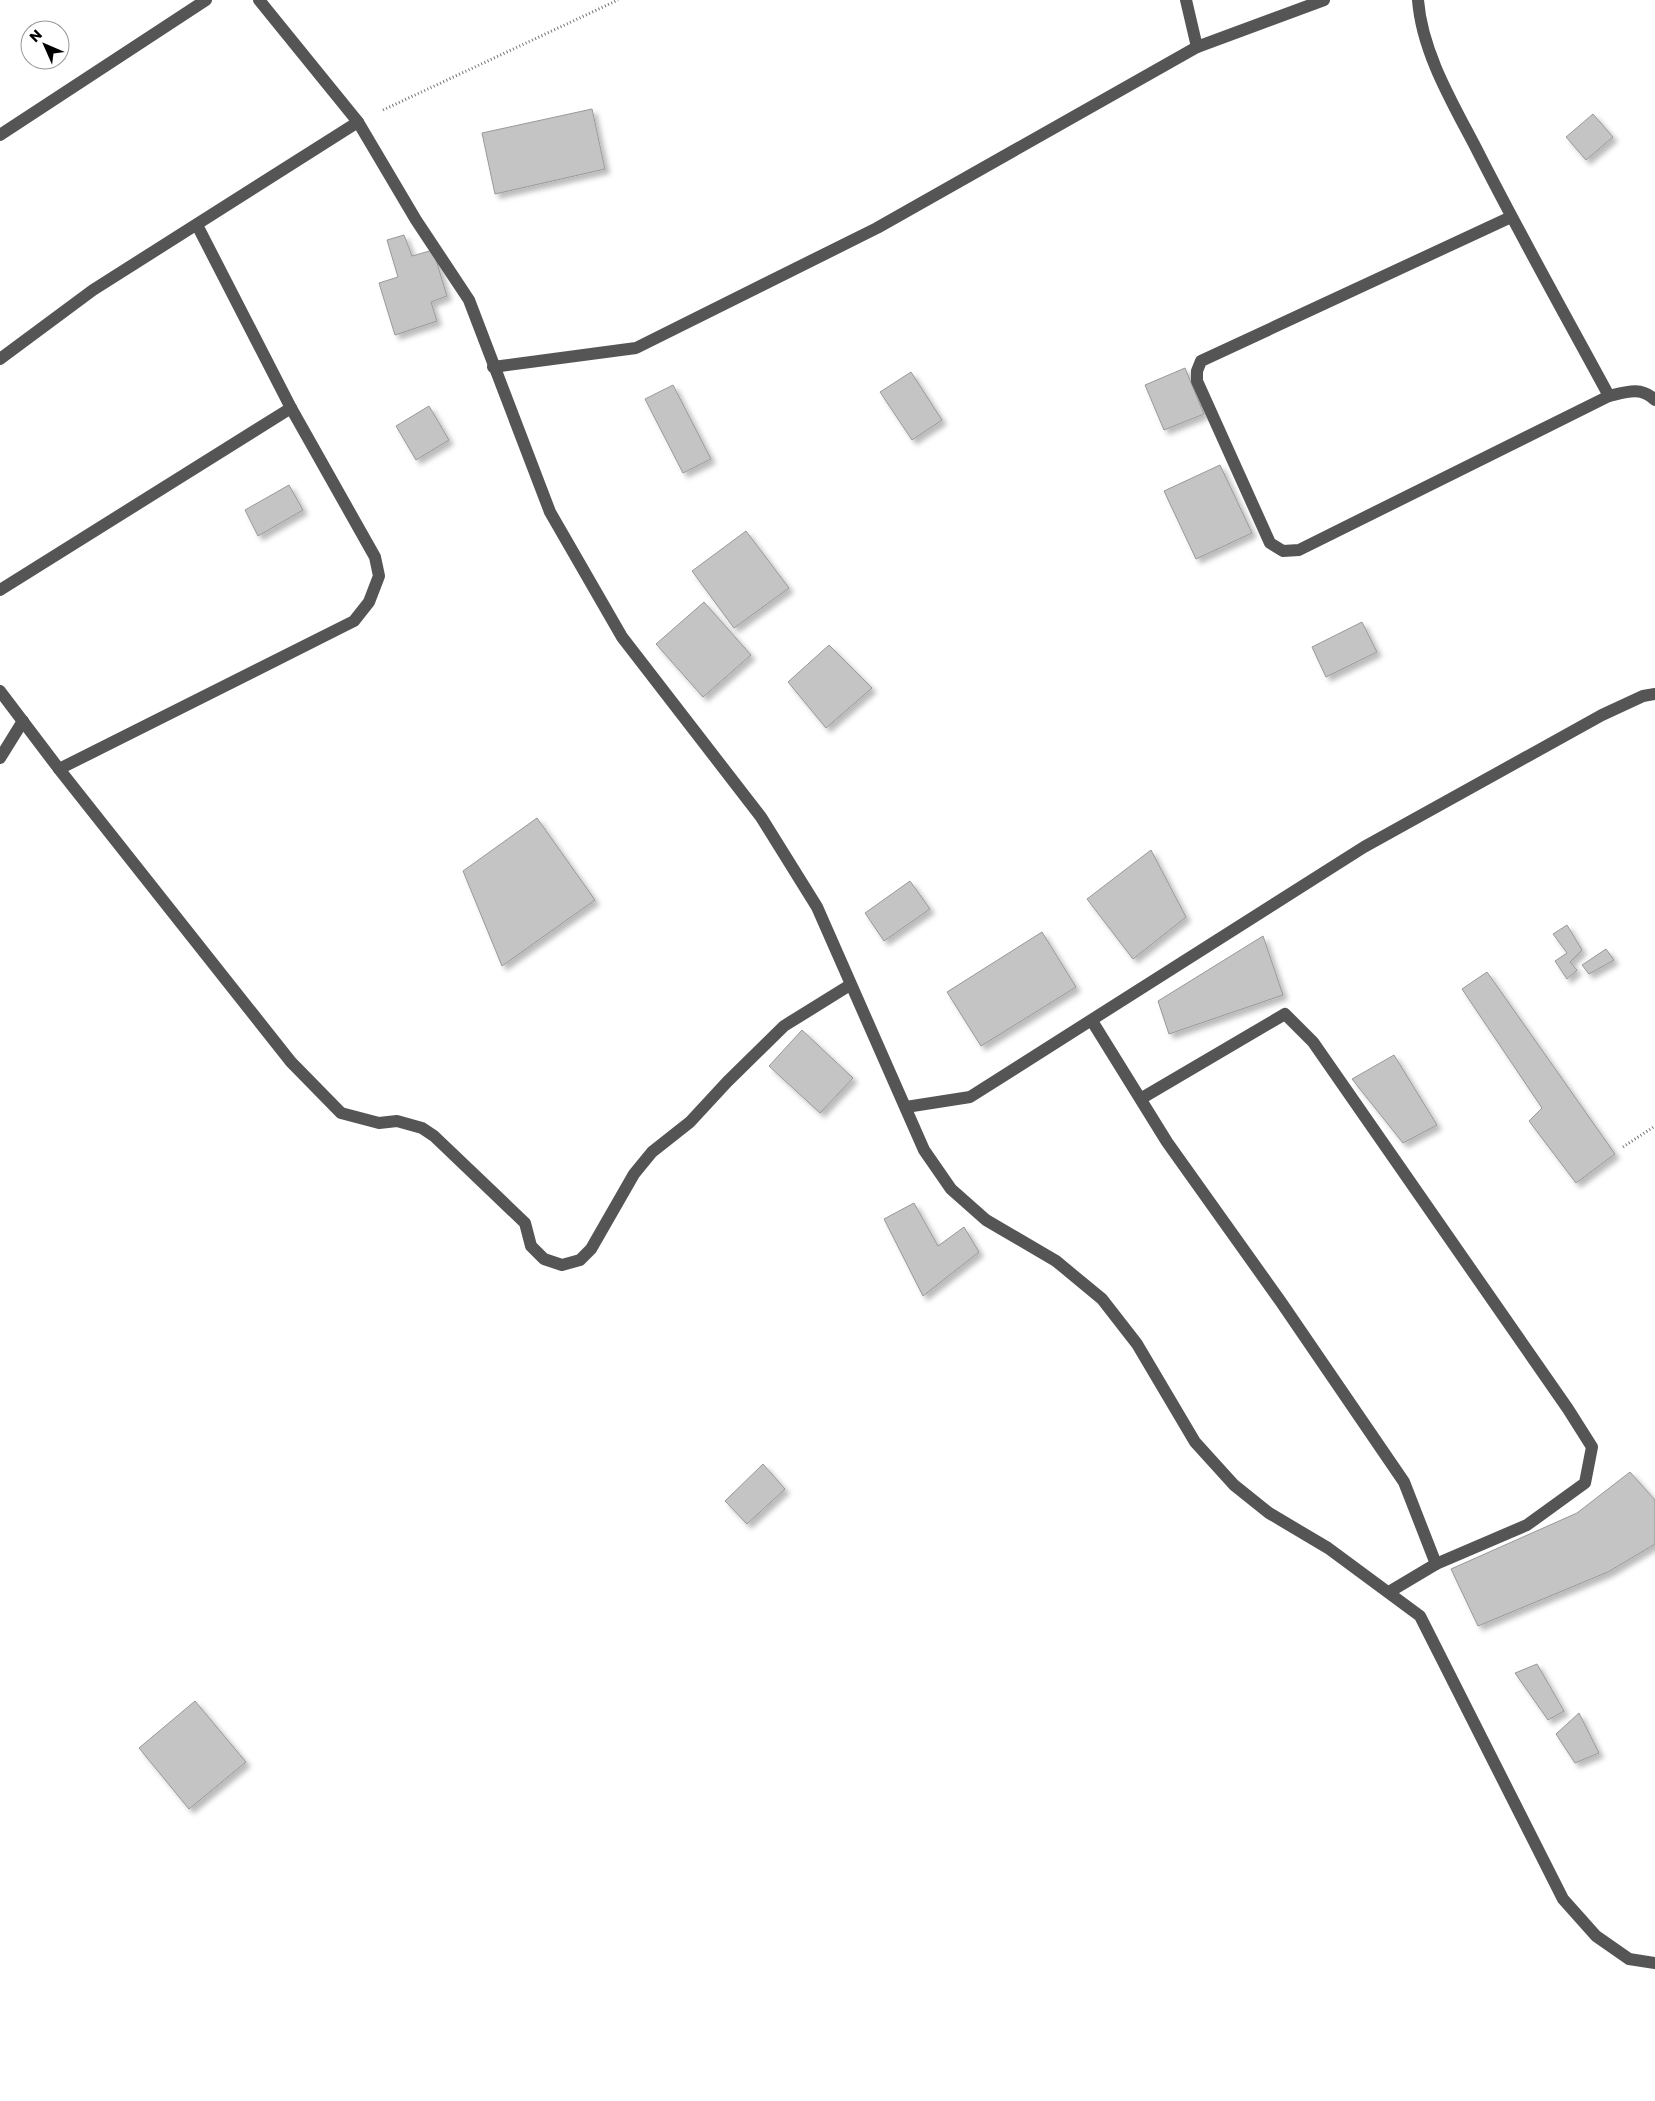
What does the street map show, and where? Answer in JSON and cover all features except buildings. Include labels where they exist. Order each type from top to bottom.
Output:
[{"type":"street","points":[[0,135],[206,0]]},
{"type":"street","points":[[259,0],[358,122],[416,220],[469,300],[555,520],[622,637],[761,817],[817,907],[924,1150],[951,1189],[986,1220],[1056,1261],[1102,1299],[1137,1344],[1195,1442],[1234,1485],[1269,1513],[1328,1548],[1420,1616],[1563,1899],[1596,1936],[1629,1959],[1655,1963]]},
{"type":"street","points":[[1186,0],[1198,47]]},
{"type":"street","points":[[494,367],[636,348],[877,228],[1198,47],[1324,0]]},
{"type":"street","points":[[1418,0],[1424,35],[1446,90],[1511,217],[1609,396]]},
{"type":"street","points":[[0,358],[93,290],[358,122]]},
{"type":"street","points":[[1511,217],[1201,361],[1197,372],[1197,381],[1270,543],[1283,551],[1299,550],[1609,396],[1635,390],[1648,393],[1655,400]]},
{"type":"street","points":[[59,769],[354,621],[369,602],[379,576],[375,557],[291,408],[197,224]]},
{"type":"street","points":[[0,590],[291,408]]},
{"type":"street","points":[[0,691],[59,769],[291,1062],[341,1113],[379,1123],[397,1121],[422,1128],[434,1136],[525,1223],[531,1246],[544,1259],[562,1265],[580,1260],[591,1249],[634,1174],[652,1152],[690,1122],[727,1082],[784,1026],[850,985]]},
{"type":"street","points":[[906,1107],[970,1097],[1364,847],[1602,715],[1644,696],[1655,694]]},
{"type":"street","points":[[0,758],[23,721]]},
{"type":"street","points":[[1142,1098],[1285,1014],[1313,1042],[1568,1409],[1592,1447],[1585,1483],[1527,1525],[1436,1564],[1389,1592]]},
{"type":"street","points":[[1092,1021],[1142,1098],[1167,1142],[1281,1302],[1404,1482],[1436,1564]]},
{"type":"path","points":[[358,122],[618,0]]},
{"type":"path","points":[[1623,1147],[1655,1126]]}]
